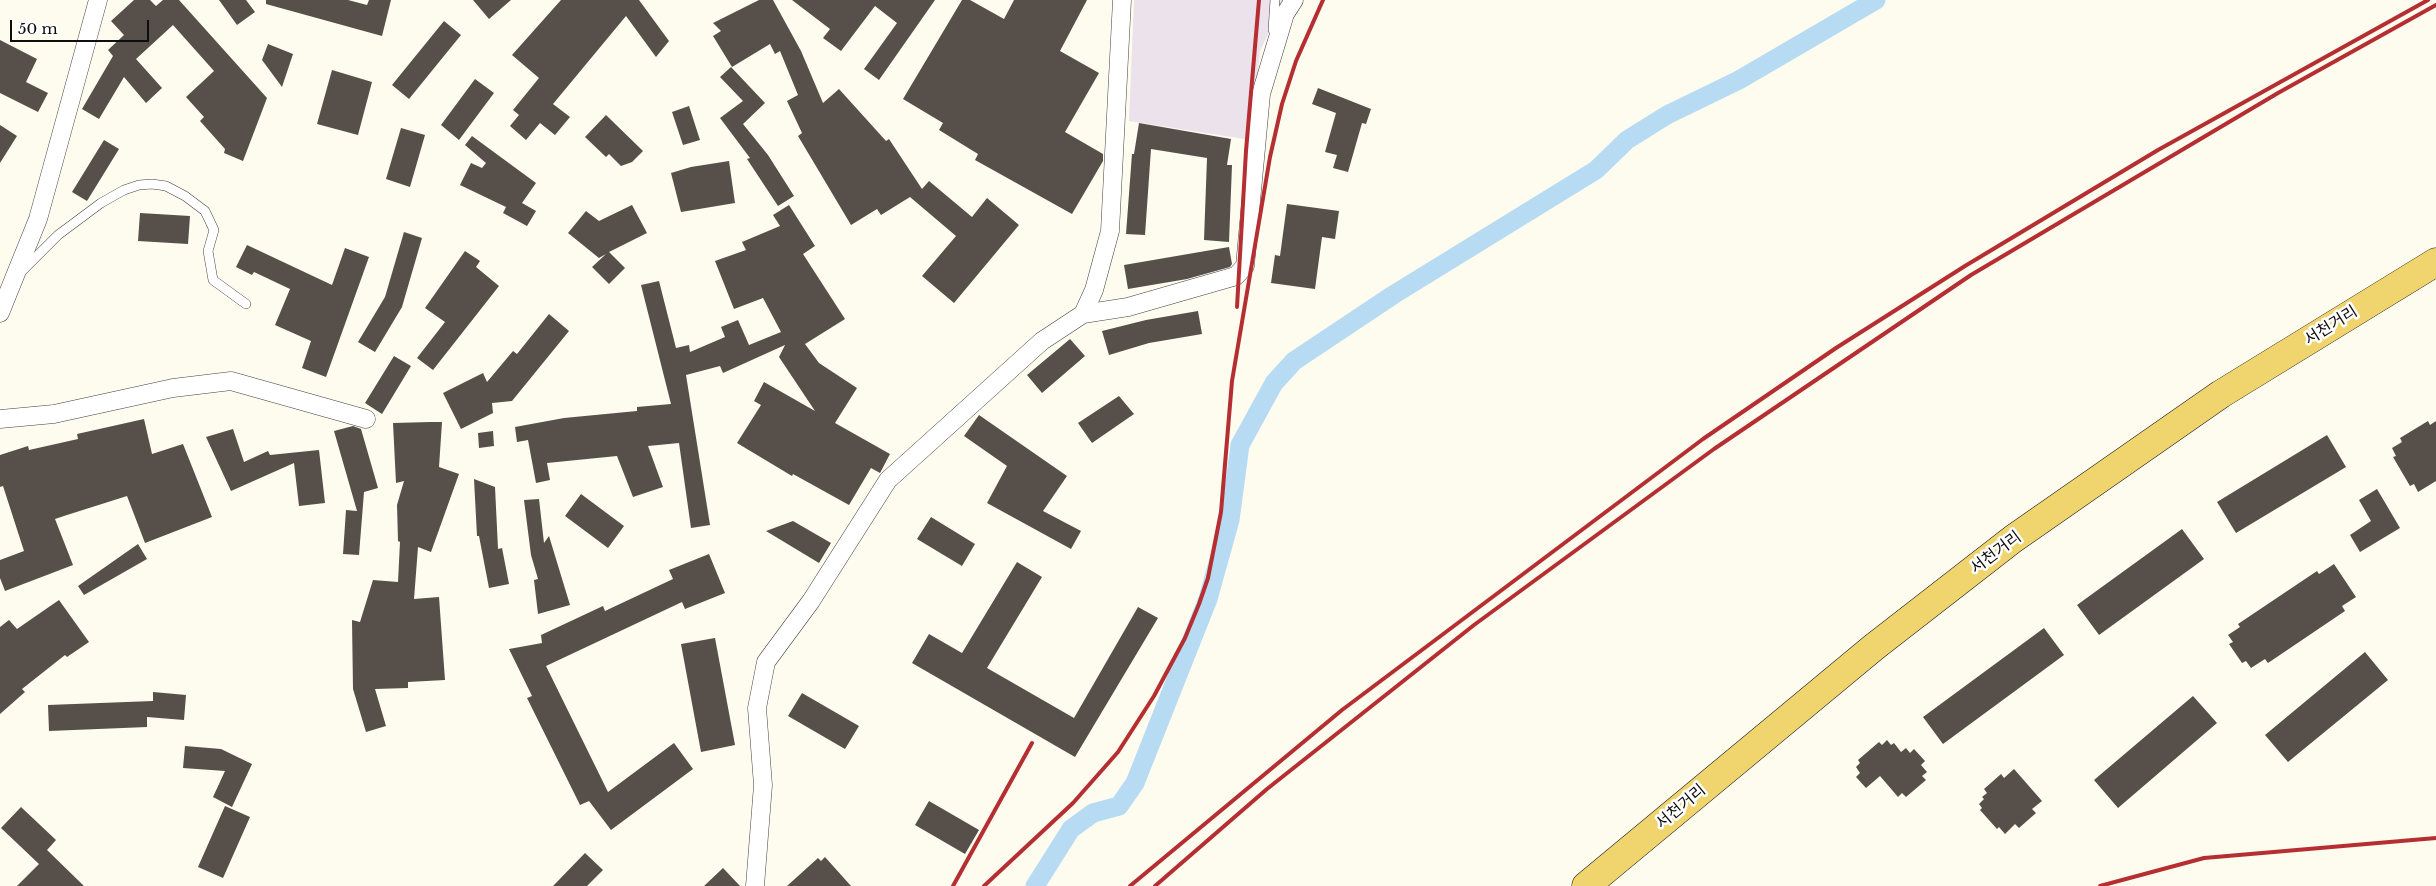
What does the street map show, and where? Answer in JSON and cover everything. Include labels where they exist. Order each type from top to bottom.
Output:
[{"type":"main road","name":"서천거리","points":[[1586,886],[1874,647],[2013,539],[2221,394],[2436,262]]},
{"type":"street","points":[[0,313],[38,219],[98,0]]},
{"type":"street","points":[[1083,314],[1094,290],[1110,230],[1122,0]]},
{"type":"street","points":[[755,886],[763,785],[757,708],[766,662],[811,601],[888,480],[1042,341],[1083,314],[1128,307],[1236,276],[1245,266],[1261,94],[1285,14],[1294,0]]},
{"type":"street","points":[[0,419],[54,414],[173,388],[232,381],[366,419]]},
{"type":"lane","points":[[1272,58],[1276,0]]},
{"type":"lane","points":[[13,280],[58,235],[101,203],[124,190],[139,185],[152,184],[166,186],[185,196],[205,211],[214,230],[208,251],[213,280],[246,304]]},
{"type":"shaded area","points":[[1134,0],[1284,0],[1260,51],[1251,140],[1129,121]]},
{"type":"building","points":[[134,0],[150,0],[156,6],[163,0],[179,0],[267,98],[243,161],[224,153],[225,149],[200,121],[204,117],[186,97],[214,71],[173,25],[136,59],[162,88],[146,103],[124,77],[99,119],[82,109],[113,56],[108,50],[124,35],[111,21]]},
{"type":"building","points":[[219,0],[246,0],[255,12],[237,25]]},
{"type":"building","points":[[266,0],[348,0],[367,5],[369,0],[391,0],[382,36],[266,4]]},
{"type":"building","points":[[473,0],[511,0],[489,19]]},
{"type":"building","points":[[561,0],[639,0],[669,41],[656,57],[626,16],[553,104],[570,117],[555,135],[540,123],[526,140],[510,126],[519,115],[513,110],[539,78],[512,55]]},
{"type":"building","points":[[759,0],[773,0],[801,51],[823,103],[839,89],[886,141],[889,139],[922,189],[929,181],[972,217],[987,198],[1019,225],[954,303],[922,276],[956,236],[910,197],[881,215],[877,209],[851,225],[798,136],[802,133],[787,101],[798,95],[780,51],[775,54],[770,44],[732,67],[713,36],[721,31],[713,23]]},
{"type":"building","points":[[792,0],[935,0],[879,80],[864,69],[897,23],[875,6],[841,51],[823,38],[830,29]]},
{"type":"building","points":[[962,0],[970,0],[1004,19],[1014,0],[1087,0],[1060,51],[1099,73],[1065,132],[1103,154],[1103,161],[1072,214],[975,160],[978,154],[939,130],[943,123],[903,99]]},
{"type":"building","points":[[444,21],[461,35],[409,99],[392,85]]},
{"type":"building","points":[[0,40],[37,59],[26,82],[48,93],[38,112],[0,93]]},
{"type":"building","points":[[268,44],[293,54],[282,87],[262,60]]},
{"type":"building","points":[[731,67],[765,103],[743,124],[768,155],[794,196],[778,206],[747,159],[750,158],[720,118],[743,101],[720,77]]},
{"type":"building","points":[[332,70],[372,82],[358,135],[317,124]]},
{"type":"building","points":[[475,79],[494,93],[459,140],[441,125]]},
{"type":"building","points":[[1318,88],[1371,109],[1366,124],[1362,123],[1348,172],[1333,168],[1337,155],[1325,152],[1336,113],[1312,104]]},
{"type":"building","points":[[689,106],[700,140],[683,145],[672,112]]},
{"type":"building","points":[[606,115],[643,151],[632,162],[621,166],[609,154],[606,157],[585,137]]},
{"type":"building","points":[[1139,123],[1231,139],[1227,165],[1232,165],[1229,242],[1204,240],[1207,158],[1151,149],[1145,235],[1126,234],[1132,154],[1134,154]]},
{"type":"building","points":[[0,125],[17,136],[0,163]]},
{"type":"building","points":[[401,128],[425,135],[410,187],[386,179]]},
{"type":"building","points":[[472,136],[536,183],[522,203],[536,211],[527,226],[503,213],[506,207],[460,185],[471,163],[482,168],[486,163],[465,145]]},
{"type":"building","points":[[104,140],[119,149],[87,201],[72,192]]},
{"type":"building","points":[[729,161],[735,203],[681,212],[671,173],[691,167]]},
{"type":"building","points":[[1287,204],[1339,211],[1335,239],[1322,237],[1315,289],[1271,283],[1275,255],[1280,256]]},
{"type":"building","points":[[632,205],[647,233],[609,252],[625,268],[609,284],[592,267],[606,254],[599,258],[568,233],[586,211],[599,221]]},
{"type":"building","points":[[789,205],[815,246],[803,254],[845,319],[805,344],[819,363],[857,388],[835,423],[890,454],[880,473],[871,468],[849,505],[793,474],[792,476],[737,443],[761,405],[754,401],[764,382],[815,411],[779,357],[785,345],[723,373],[720,366],[686,375],[710,525],[691,528],[679,443],[648,446],[663,487],[633,497],[617,456],[547,463],[550,480],[536,483],[528,440],[517,442],[515,427],[564,418],[637,411],[637,407],[671,404],[641,285],[659,281],[676,348],[689,345],[690,352],[725,337],[721,327],[738,320],[749,345],[781,332],[763,298],[734,309],[715,261],[746,250],[742,242],[780,226],[773,215]]},
{"type":"building","points":[[140,213],[190,216],[188,244],[138,241]]},
{"type":"building","points":[[404,232],[422,238],[402,307],[375,352],[358,342],[385,297]]},
{"type":"building","points":[[247,245],[332,285],[345,248],[369,257],[326,377],[302,368],[311,341],[275,325],[290,289],[254,272],[252,275],[236,267]]},
{"type":"building","points":[[1229,247],[1232,264],[1230,267],[1187,279],[1128,289],[1124,265]]},
{"type":"building","points":[[465,251],[480,261],[476,267],[499,286],[433,370],[417,358],[445,322],[425,308]]},
{"type":"building","points":[[1198,311],[1202,334],[1149,343],[1109,355],[1102,331],[1146,320]]},
{"type":"building","points":[[549,314],[569,331],[512,401],[492,403],[493,413],[461,429],[443,393],[483,373],[487,382],[513,351],[517,354]]},
{"type":"building","points":[[1070,339],[1085,356],[1042,393],[1027,375]]},
{"type":"building","points":[[394,356],[411,366],[382,414],[365,403]]},
{"type":"building","points":[[1119,396],[1134,414],[1092,443],[1078,423]]},
{"type":"building","points":[[979,415],[1067,476],[1043,511],[1081,531],[1071,549],[987,503],[1007,466],[964,436]]},
{"type":"building","points":[[144,419],[152,454],[183,444],[212,517],[145,543],[127,496],[55,519],[73,565],[5,591],[0,578],[0,560],[24,551],[3,486],[0,487],[0,455],[28,446],[29,450],[78,439],[77,434]]},
{"type":"building","points":[[2428,421],[2430,425],[2436,421],[2436,481],[2418,492],[2414,484],[2410,486],[2393,457],[2396,456],[2392,448],[2402,442],[2400,438]]},
{"type":"building","points":[[442,422],[439,467],[459,474],[431,552],[418,547],[414,599],[439,597],[445,680],[408,682],[408,688],[375,689],[386,726],[366,732],[353,689],[352,620],[360,622],[373,580],[398,582],[400,542],[398,541],[397,505],[404,481],[396,483],[393,423]]},
{"type":"building","points":[[353,426],[361,429],[378,488],[364,492],[359,555],[343,554],[346,510],[357,511],[334,431]]},
{"type":"building","points":[[233,429],[244,462],[268,451],[270,455],[319,450],[325,503],[299,506],[294,463],[231,491],[206,437]]},
{"type":"building","points":[[493,431],[494,446],[479,448],[478,433]]},
{"type":"building","points":[[2327,435],[2346,467],[2236,533],[2217,502]]},
{"type":"building","points":[[474,479],[495,487],[498,549],[502,548],[509,584],[489,588],[479,536],[477,536]]},
{"type":"building","points":[[2377,489],[2400,528],[2360,552],[2350,535],[2371,521],[2359,500]]},
{"type":"building","points":[[581,494],[624,526],[608,548],[565,516]]},
{"type":"building","points":[[539,499],[544,543],[549,536],[570,605],[538,614],[534,580],[538,579],[531,555],[524,500]]},
{"type":"building","points":[[931,517],[975,544],[962,566],[917,539]]},
{"type":"building","points":[[793,521],[831,543],[819,563],[766,531]]},
{"type":"building","points":[[2182,529],[2204,559],[2099,635],[2077,605]]},
{"type":"building","points":[[138,544],[147,559],[84,595],[78,586]]},
{"type":"building","points":[[709,554],[725,593],[685,609],[682,602],[546,666],[608,792],[674,743],[693,769],[611,830],[589,801],[580,805],[527,698],[532,696],[509,649],[542,643],[541,635],[603,606],[605,611],[673,579],[669,570]]},
{"type":"building","points":[[1017,562],[1042,577],[987,668],[1074,718],[1138,607],[1158,618],[1075,757],[912,663],[929,634],[962,653]]},
{"type":"building","points":[[2334,564],[2356,597],[2342,606],[2345,611],[2268,663],[2265,659],[2251,668],[2246,661],[2242,663],[2229,644],[2233,642],[2228,635],[2240,627],[2238,624],[2317,571],[2319,574]]},
{"type":"building","points":[[59,600],[89,642],[67,657],[65,655],[22,689],[25,692],[0,714],[0,627],[9,620],[17,629]]},
{"type":"building","points":[[2044,628],[2064,655],[1943,744],[1923,717]]},
{"type":"building","points":[[715,638],[735,745],[701,752],[681,644]]},
{"type":"building","points":[[2365,652],[2388,680],[2288,762],[2265,735]]},
{"type":"building","points":[[153,692],[186,695],[184,720],[147,717],[147,727],[49,731],[48,705],[153,701]]},
{"type":"building","points":[[802,693],[859,726],[845,749],[788,716]]},
{"type":"building","points":[[2193,696],[2217,723],[2118,808],[2094,780]]},
{"type":"building","points":[[1887,740],[1891,745],[1894,743],[1901,752],[1906,748],[1910,753],[1914,749],[1925,761],[1921,765],[1927,772],[1922,776],[1926,780],[1906,797],[1902,793],[1898,797],[1880,776],[1866,788],[1856,777],[1860,773],[1856,767],[1860,763],[1858,760],[1879,742],[1882,745]]},
{"type":"building","points":[[185,746],[221,749],[252,764],[232,807],[213,797],[225,771],[183,768]]},
{"type":"building","points":[[2014,769],[2042,801],[2032,809],[2036,813],[2019,828],[2015,824],[2005,834],[1999,827],[1997,829],[1980,810],[1982,808],[1979,804],[1984,799],[1982,797],[1987,793],[1984,789],[2001,774],[2004,778]]},
{"type":"building","points":[[929,801],[979,830],[965,854],[915,825]]},
{"type":"building","points":[[225,806],[250,817],[223,878],[198,867]]},
{"type":"building","points":[[21,807],[56,840],[47,850],[84,886],[17,886],[39,864],[1,828]]},
{"type":"building","points":[[585,853],[603,870],[587,886],[553,886]]},
{"type":"building","points":[[825,857],[851,886],[787,886],[818,858],[821,861]]},
{"type":"building","points":[[723,868],[740,886],[704,886]]},
{"type":"waterway","points":[[1035,886],[1071,829],[1093,813],[1119,806],[1135,783],[1208,599],[1230,520],[1240,445],[1274,383],[1294,361],[1393,295],[1596,170],[1627,140],[1667,115],[1739,80],[1876,0]]},
{"type":"railway","points":[[1237,307],[1246,151],[1259,0]]},
{"type":"railway","points":[[984,886],[1073,803],[1118,752],[1154,696],[1185,638],[1199,604],[1208,578],[1221,512],[1232,381],[1270,157],[1282,104],[1296,61],[1323,0]]},
{"type":"railway","points":[[1130,886],[1342,710],[1703,439],[1836,348],[1965,266],[2158,150],[2428,0]]},
{"type":"railway","points":[[1155,886],[1267,789],[1474,625],[1714,449],[1971,275],[2278,93],[2436,5]]},
{"type":"railway","points":[[953,886],[1032,743]]},
{"type":"railway","points":[[2100,886],[2204,858],[2436,838]]}]
